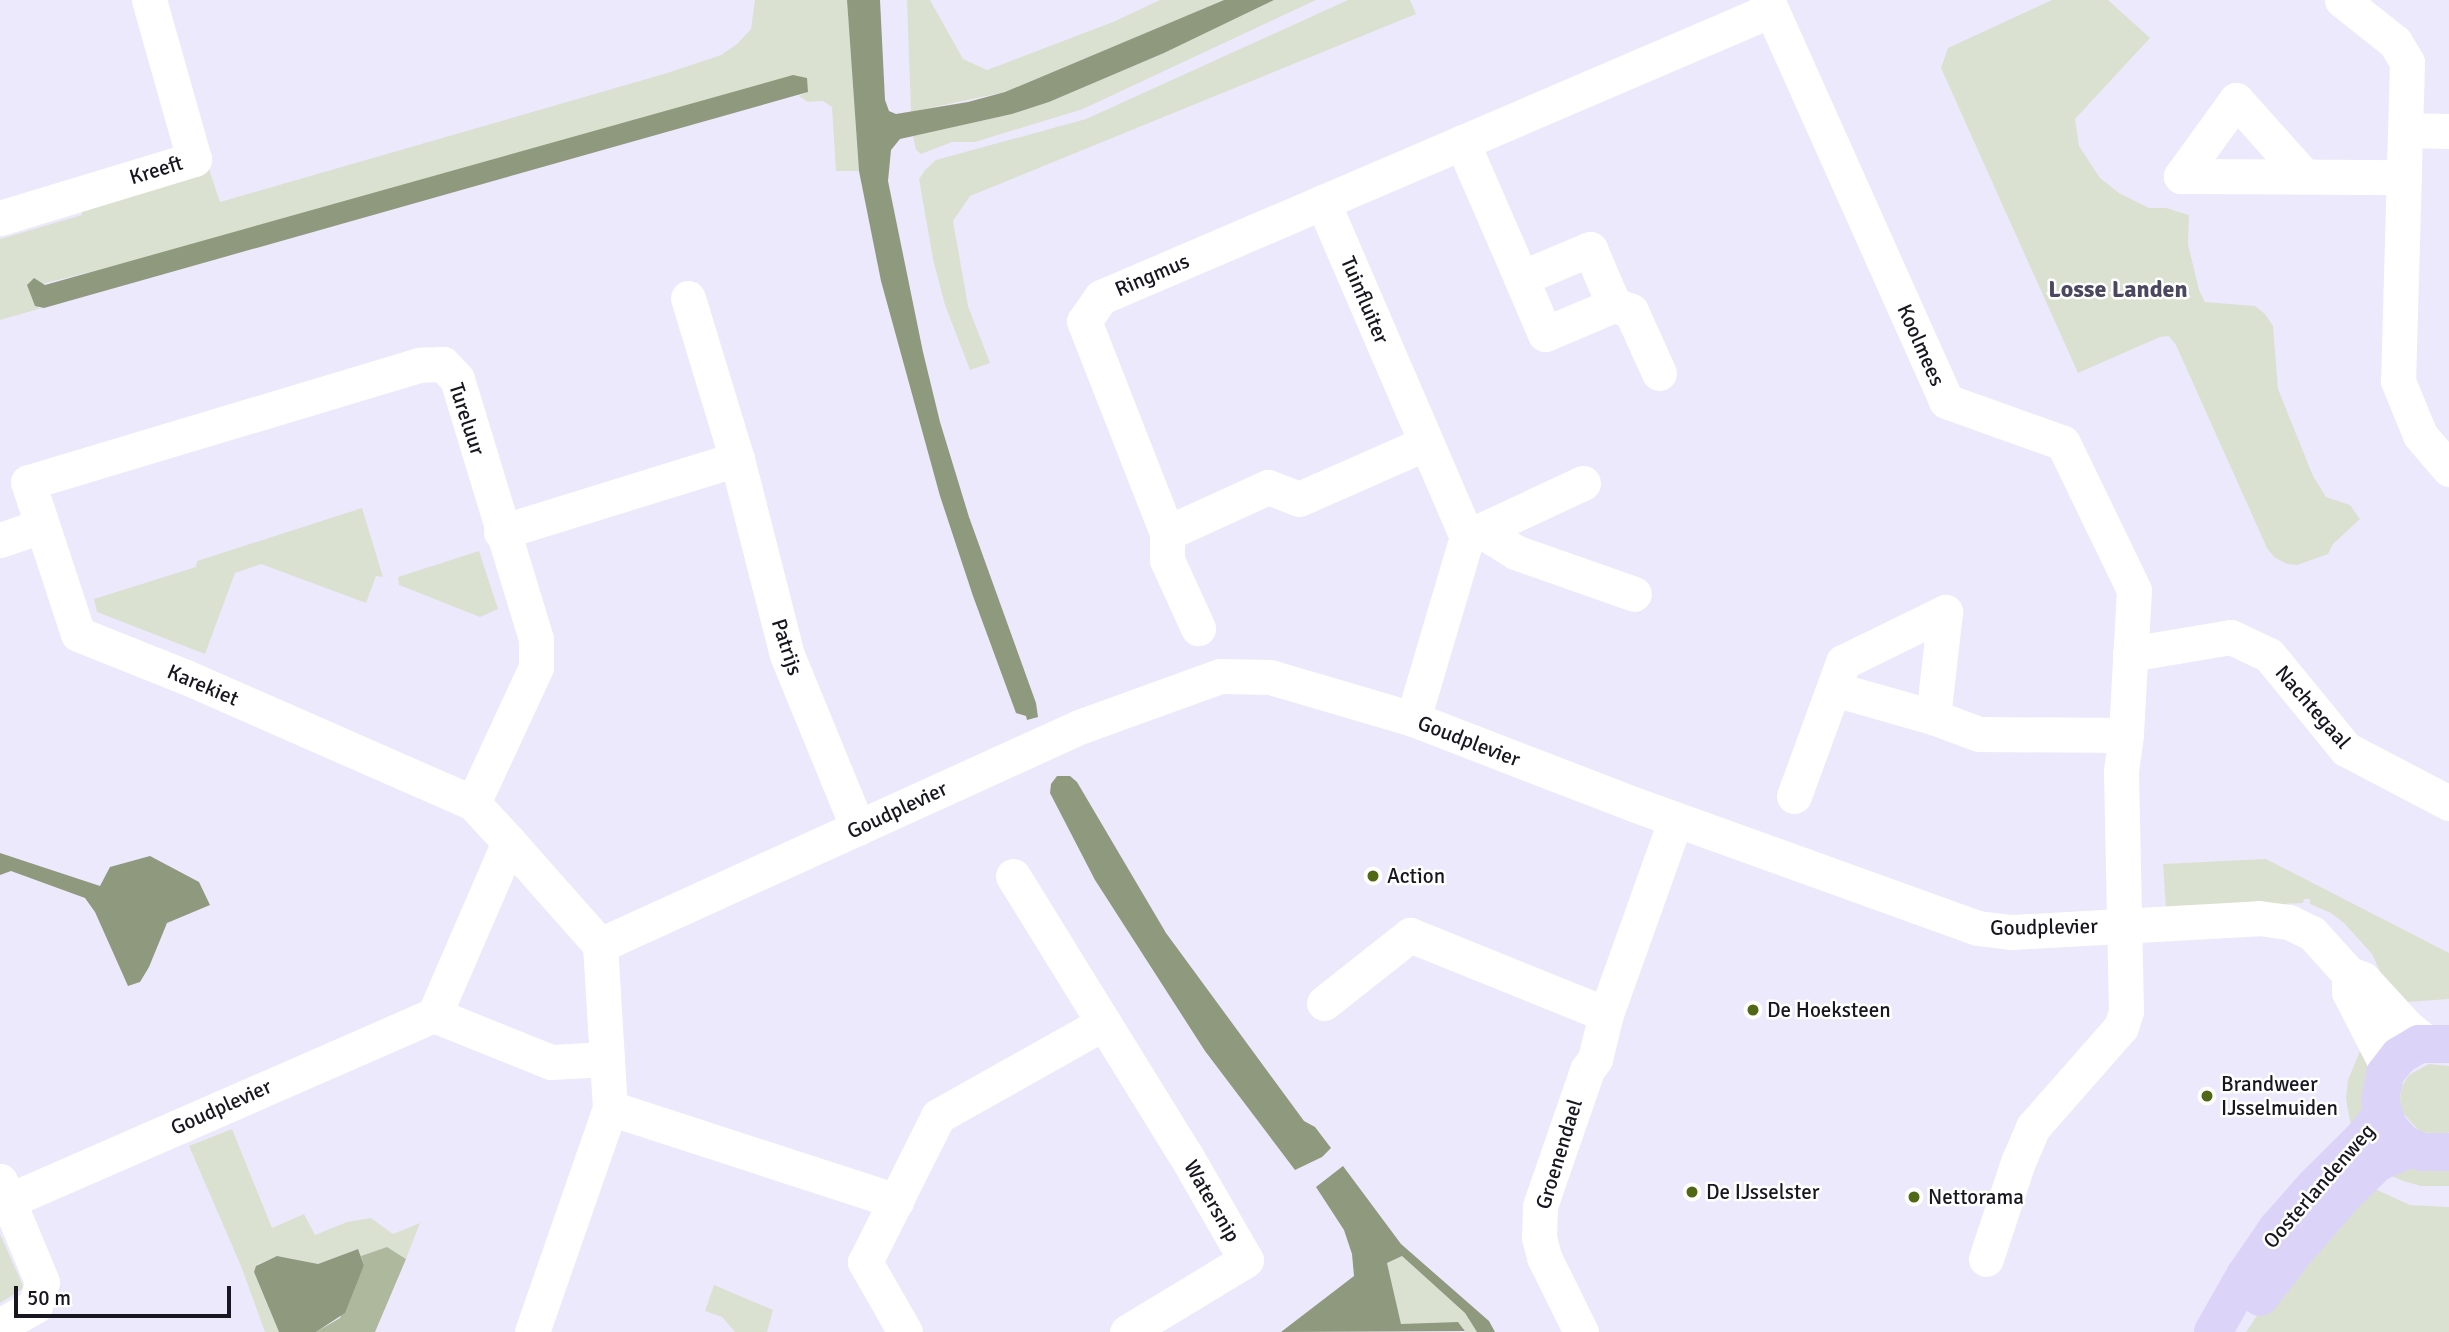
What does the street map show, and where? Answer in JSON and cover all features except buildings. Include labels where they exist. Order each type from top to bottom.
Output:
[{"type":"street","name":"Kreeft","points":[[0,218],[194,159],[149,0]]},
{"type":"street","points":[[2342,0],[2395,42],[2407,62],[2398,381],[2420,435],[2449,468]]},
{"type":"street","points":[[1323,202],[1769,5]]},
{"type":"street","name":"Koolmees","points":[[1769,5],[1946,401],[2063,443],[2134,590],[2126,735],[2121,772],[2127,1002],[2124,1018],[2033,1127],[2018,1162],[1986,1259]]},
{"type":"street","points":[[2405,130],[2449,131]]},
{"type":"street","points":[[1462,142],[1545,334],[1614,305],[1631,311],[1659,373]]},
{"type":"street","points":[[2304,176],[2404,177]]},
{"type":"street","name":"Tuinfluiter","points":[[1323,202],[1426,443],[1478,532],[1515,552],[1634,594]]},
{"type":"street","name":"Ringmus","points":[[1198,628],[1167,560],[1167,533],[1084,321],[1101,297],[1323,202]]},
{"type":"street","points":[[1521,278],[1590,249],[1614,305]]},
{"type":"street","name":"Patrijs","points":[[688,298],[737,459],[787,654],[858,828]]},
{"type":"street","name":"Tureluur","points":[[28,482],[419,365],[443,364],[457,379],[501,532],[536,639],[536,667],[473,803]]},
{"type":"street","points":[[1167,533],[1268,487],[1299,499],[1426,443]]},
{"type":"street","points":[[501,532],[737,459]]},
{"type":"street","name":"Karekiet","points":[[28,482],[78,634],[186,677],[473,803]]},
{"type":"street","points":[[1413,719],[1478,532],[1583,482]]},
{"type":"street","points":[[0,540],[41,526]]},
{"type":"street","points":[[1794,796],[1843,662],[1945,612],[1933,717]]},
{"type":"street","name":"Nachtegaal","points":[[2130,654],[2231,637],[2269,655],[2346,749],[2449,803]]},
{"type":"street","name":"Goudplevier","points":[[600,945],[1079,727],[1220,676],[1270,677],[1413,719],[1676,819],[1978,928],[2012,932],[2259,918],[2281,920],[2312,933],[2349,974],[2363,979],[2407,1027],[2438,1043]]},
{"type":"street","points":[[1834,689],[1933,717],[1979,734],[2126,735]]},
{"type":"street","points":[[473,803],[600,945],[610,1108],[532,1332]]},
{"type":"street","name":"Groenendael","points":[[1581,1332],[1544,1257],[1539,1220],[1549,1174],[1587,1070],[1595,1059],[1606,1014],[1676,819]]},
{"type":"street","points":[[509,842],[434,1015],[551,1062],[607,1059]]},
{"type":"street","name":"Watersnip","points":[[1013,876],[1246,1260],[1127,1332]]},
{"type":"street","points":[[1324,1003],[1410,935],[1606,1014]]},
{"type":"street","name":"Goudplevier","points":[[2349,974],[2349,992],[2388,1068]]},
{"type":"street","name":"Goudplevier","points":[[4,1191],[434,1015]]},
{"type":"street","points":[[905,1332],[865,1262],[939,1116],[1104,1023]]},
{"type":"street","points":[[2438,1043],[2405,1051],[2388,1068],[2381,1086],[2382,1112],[2392,1133],[2410,1148],[2428,1153],[2448,1153]]},
{"type":"street","points":[[610,1108],[896,1201]]},
{"type":"street","name":"Oosterlandenweg","points":[[2213,1332],[2246,1274],[2277,1229],[2368,1133],[2382,1112]]},
{"type":"street","name":"Oosterlandenweg","points":[[2236,1332],[2276,1275],[2345,1194],[2377,1163],[2410,1148]]},
{"type":"street","points":[[0,1326],[35,1306],[42,1282],[4,1191]]},
{"type":"shaded area","points":[[755,0],[847,0],[859,171],[836,171],[832,107],[823,101],[808,102],[799,96],[808,92],[42,284],[38,308],[42,308],[0,320],[0,239],[82,215],[80,204],[208,166],[220,202],[664,74],[721,55],[737,44],[751,29]]},
{"type":"shaded area","points":[[847,0],[880,0],[885,100],[889,111],[896,114],[968,102],[1005,92],[1224,0],[1274,0],[1164,53],[1049,102],[1012,114],[900,139],[891,150],[888,181],[923,352],[940,422],[969,517],[1036,703],[1038,717],[1027,720],[1026,716],[1016,713],[973,596],[940,496],[881,281],[859,171]]},
{"type":"shaded area","points":[[907,0],[930,0],[963,59],[987,70],[1113,22],[1160,0],[1224,0],[1005,92],[911,112]]},
{"type":"shaded area","points":[[1274,0],[1316,0],[1083,109],[975,142],[952,142],[921,154],[916,150],[913,136],[1012,114],[1049,102],[1164,53]]},
{"type":"shaded area","points":[[1348,0],[1410,0],[1416,14],[970,196],[953,221],[968,306],[990,363],[970,370],[945,305],[933,259],[919,179],[925,170],[936,160],[1086,119]]},
{"type":"shaded area","points":[[2052,0],[2108,0],[2150,38],[2075,119],[2079,146],[2100,178],[2119,193],[2149,208],[2166,208],[2189,215],[2188,244],[2199,290],[2205,302],[2255,306],[2273,326],[2278,389],[2313,476],[2326,497],[2350,505],[2360,519],[2333,544],[2328,554],[2297,565],[2287,564],[2274,557],[2267,548],[2176,345],[2169,336],[2160,337],[2078,373],[1941,68],[1948,48]]},
{"type":"shaded area","points":[[793,75],[807,78],[808,92],[44,308],[35,306],[27,285],[34,278],[45,285]]},
{"type":"shaded area","points":[[362,508],[383,577],[376,576],[366,603],[261,564],[235,573],[205,654],[97,612],[94,599],[196,567],[197,561]]},
{"type":"shaded area","points":[[479,551],[498,609],[480,617],[399,585],[398,577]]},
{"type":"shaded area","points":[[1057,776],[1070,776],[1077,782],[1166,933],[1304,1121],[1315,1127],[1331,1148],[1322,1157],[1295,1170],[1205,1051],[1095,880],[1050,793],[1051,784]]},
{"type":"shaded area","points":[[0,853],[100,886],[110,867],[150,856],[199,882],[210,905],[167,923],[140,982],[128,986],[95,912],[85,898],[11,871],[0,875]]},
{"type":"shaded area","points":[[2266,859],[2449,953],[2449,999],[2407,1002],[2385,982],[2372,954],[2344,923],[2331,913],[2310,904],[2310,899],[2304,899],[2303,903],[2166,909],[2163,864]]},
{"type":"shaded area","points":[[2369,1042],[2367,1108],[2351,1126],[2346,1099],[2348,1080],[2360,1051]]},
{"type":"shaded area","points":[[2429,1064],[2449,1066],[2449,1132],[2446,1134],[2420,1132],[2402,1112],[2402,1086],[2409,1075]]},
{"type":"shaded area","points":[[232,1129],[272,1228],[304,1214],[315,1235],[347,1222],[371,1218],[393,1234],[420,1223],[406,1259],[387,1247],[361,1256],[357,1249],[318,1264],[277,1256],[258,1264],[254,1272],[279,1332],[265,1332],[241,1266],[189,1146]]},
{"type":"shaded area","points":[[1343,1166],[1401,1244],[1489,1321],[1495,1332],[1477,1332],[1465,1313],[1402,1256],[1387,1263],[1401,1324],[1458,1322],[1465,1331],[1281,1332],[1354,1276],[1352,1254],[1344,1230],[1316,1187]]},
{"type":"shaded area","points":[[2389,1166],[2449,1170],[2449,1186],[2421,1186],[2403,1181],[2392,1176]]},
{"type":"shaded area","points":[[2375,1189],[2410,1205],[2449,1207],[2449,1332],[2246,1332],[2260,1311]]},
{"type":"shaded area","points":[[0,1234],[24,1288],[0,1303]]},
{"type":"shaded area","points":[[387,1247],[406,1259],[375,1332],[316,1332],[340,1318],[364,1265],[361,1256]]},
{"type":"shaded area","points":[[358,1249],[364,1265],[345,1313],[316,1332],[279,1332],[254,1272],[256,1266],[277,1256],[318,1264]]},
{"type":"shaded area","points":[[1402,1256],[1465,1313],[1477,1332],[1466,1332],[1458,1322],[1401,1325],[1387,1263]]},
{"type":"shaded area","points":[[714,1285],[773,1310],[767,1332],[735,1332],[722,1317],[705,1311]]},
{"type":"place","name":"Action","points":[[1373,876]]},
{"type":"place","name":"De Hoeksteen","points":[[1753,1010]]},
{"type":"place","name":"Brandweer IJsselmuiden","points":[[2207,1096]]},
{"type":"place","name":"De IJsselster","points":[[1692,1192]]},
{"type":"place","name":"Nettorama","points":[[1914,1197]]},
{"type":"district","name":"Losse Landen","points":[[2118,290]]}]
